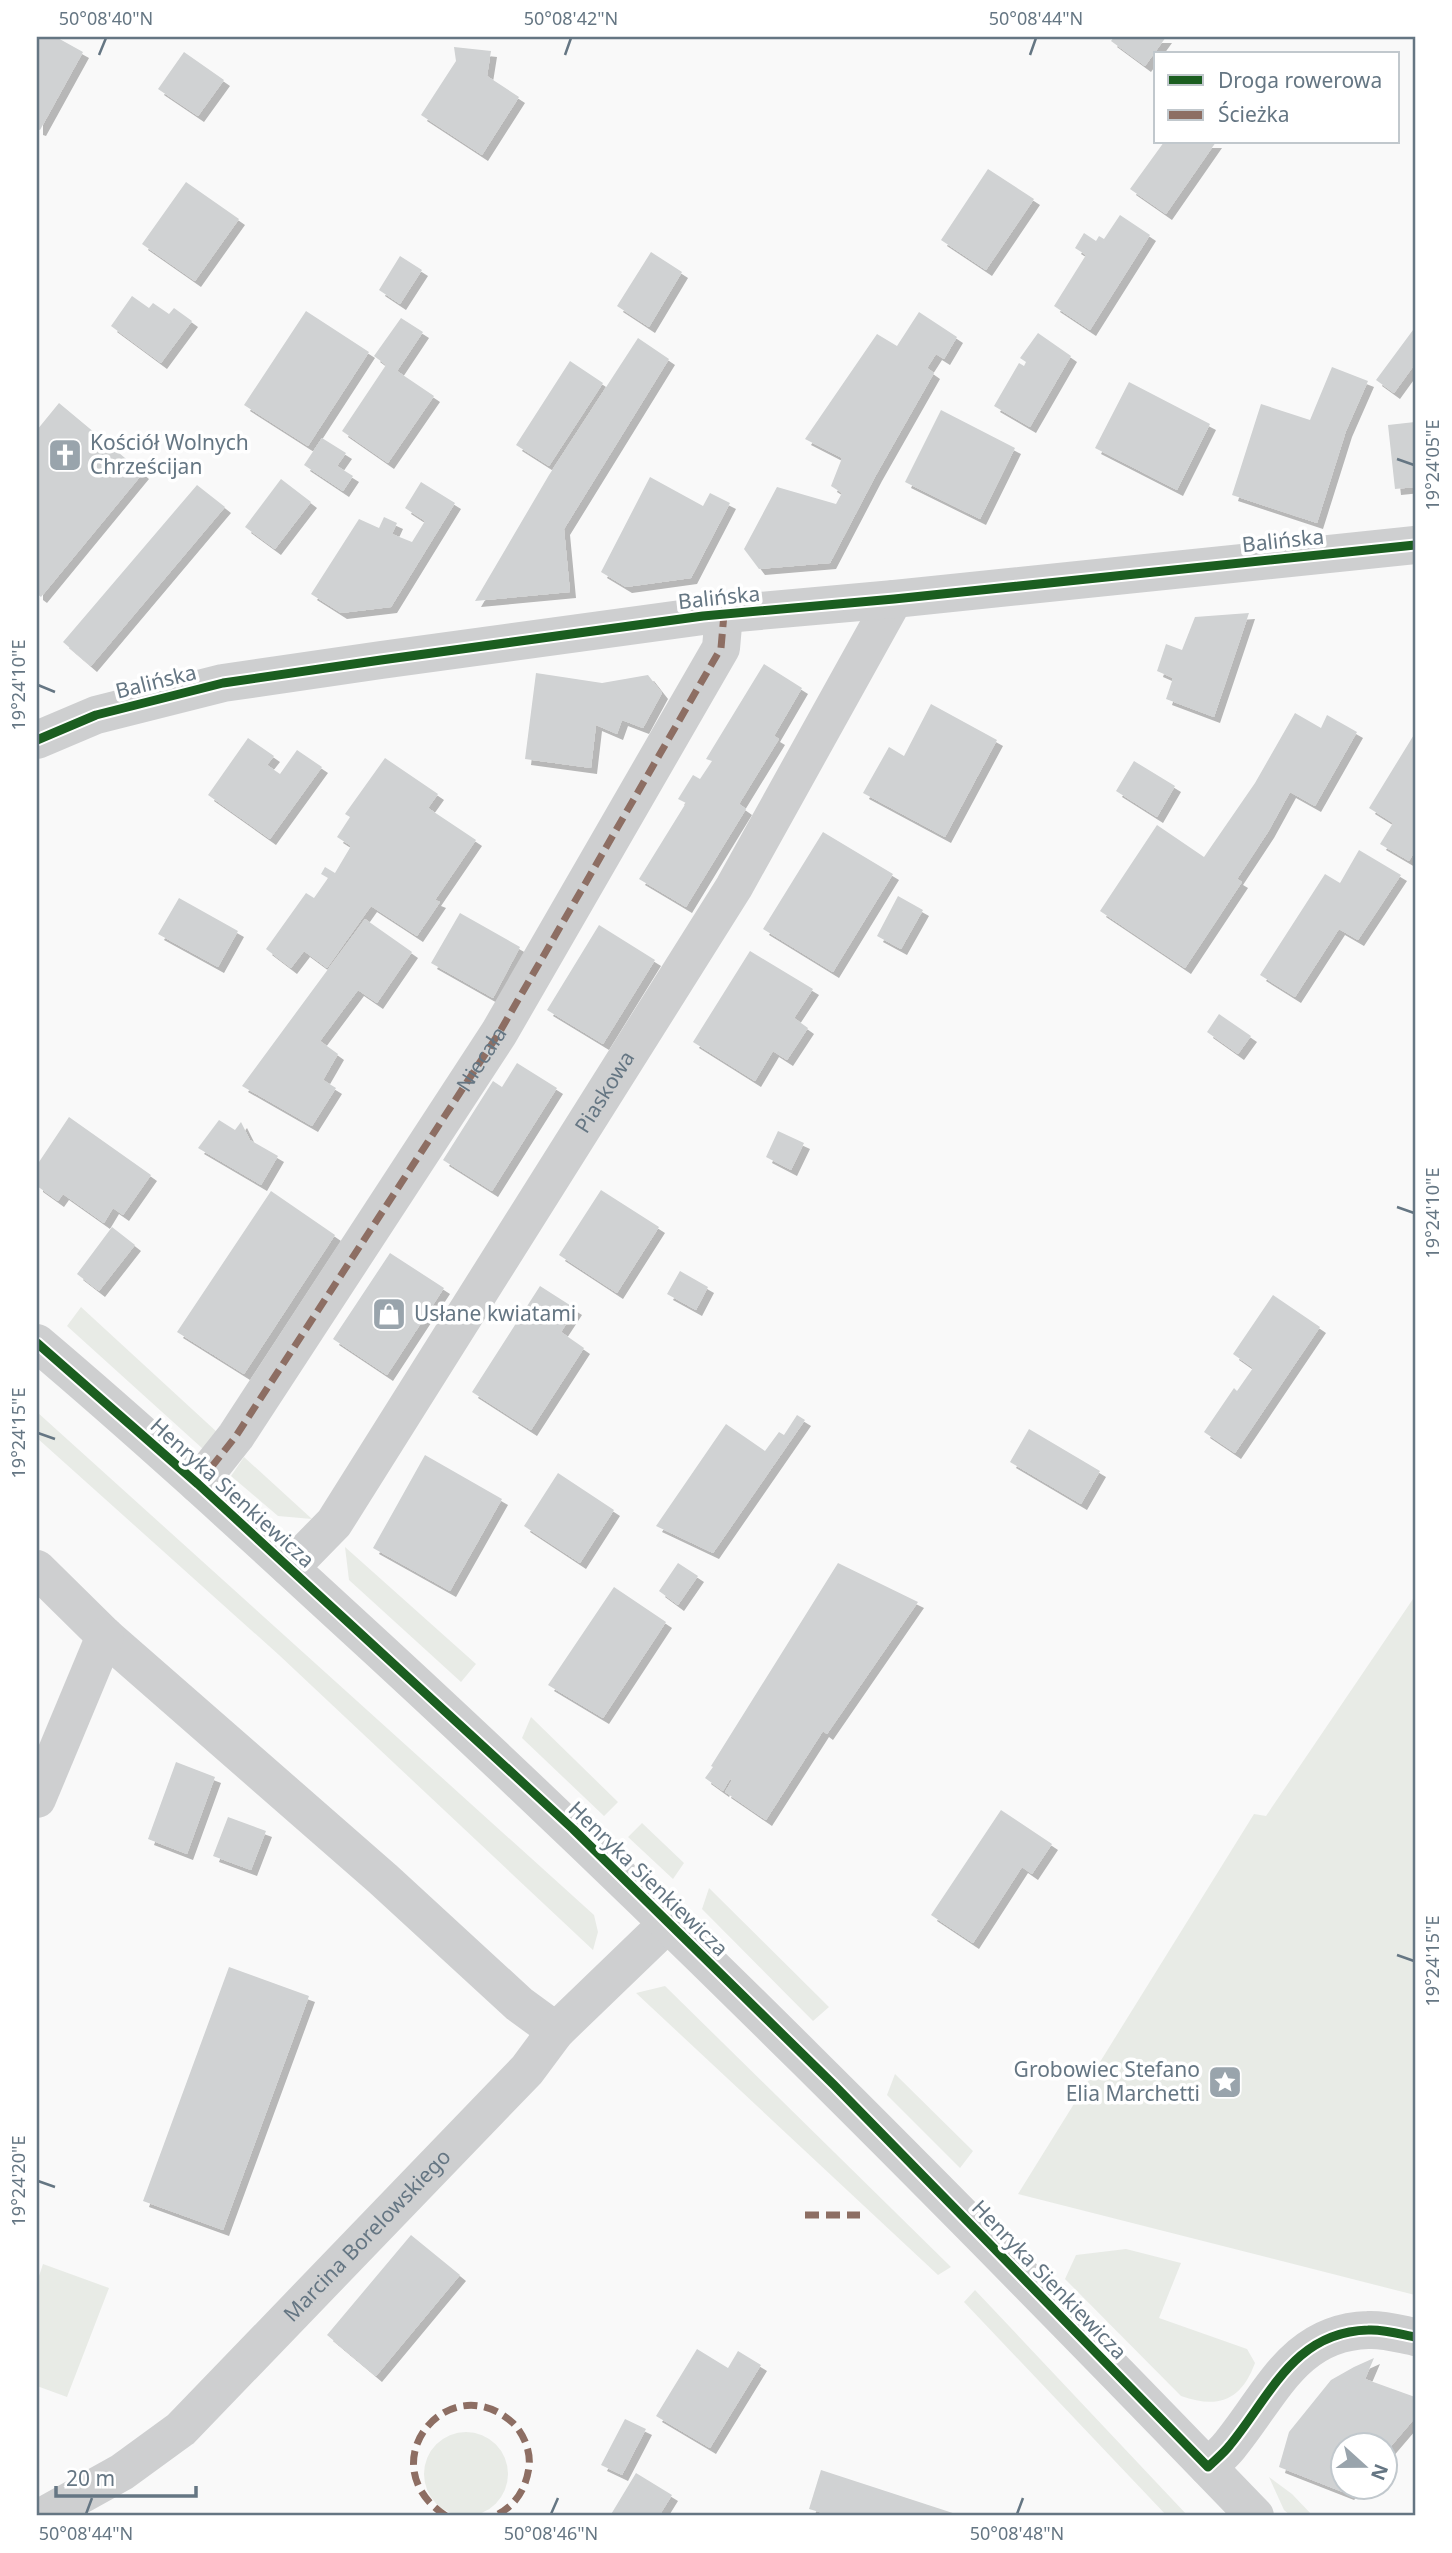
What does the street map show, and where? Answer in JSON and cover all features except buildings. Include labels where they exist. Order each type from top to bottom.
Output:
[{"type":"street","name":"Balińska","points":[[37,740],[96,715],[223,683],[724,614],[1415,545]]},
{"type":"street","name":"Piaskowa","points":[[290,1568],[334,1523],[734,887],[894,599]]},
{"type":"street","name":"Niecała","points":[[198,1484],[236,1436],[499,1033],[721,648],[724,614]]},
{"type":"street","name":"Henryka Sienkiewicza","points":[[37,1343],[198,1484],[471,1734],[668,1923],[834,2085],[1255,2516]]},
{"type":"street","points":[[37,1569],[105,1636],[383,1879],[519,2004],[556,2031]]},
{"type":"street","points":[[37,1800],[105,1636]]},
{"type":"street","name":"Marcina Borelowskiego","points":[[43,2516],[122,2472],[181,2430],[527,2070],[556,2031],[668,1923]]},
{"type":"street","points":[[1208,2467],[1229,2446],[1296,2357],[1315,2344],[1334,2335],[1369,2330],[1415,2337]]},
{"type":"shaded area","points":[[81,1307],[218,1433],[203,1449],[67,1326]]},
{"type":"shaded area","points":[[37,1412],[594,1915],[598,1932],[593,1950],[279,1655],[37,1438]]},
{"type":"shaded area","points":[[244,1457],[312,1519],[278,1516],[231,1476]]},
{"type":"shaded area","points":[[345,1547],[476,1664],[461,1682],[349,1580]]},
{"type":"shaded area","points":[[1415,1596],[1415,2295],[1018,2194],[1254,1814],[1266,1816]]},
{"type":"shaded area","points":[[531,1717],[618,1802],[604,1816],[522,1738]]},
{"type":"shaded area","points":[[642,1823],[684,1863],[673,1879],[628,1837]]},
{"type":"shaded area","points":[[709,1888],[829,2007],[813,2021],[702,1909]]},
{"type":"shaded area","points":[[665,1986],[951,2267],[938,2275],[636,1993]]},
{"type":"shaded area","points":[[895,2074],[973,2151],[960,2168],[887,2095]]},
{"type":"shaded area","points":[[1126,2249],[1181,2263],[1159,2318],[1247,2349],[1255,2363],[1243,2386],[1235,2394],[1227,2399],[1206,2402],[1181,2396],[1065,2279],[1076,2255]]},
{"type":"shaded area","points":[[43,2264],[109,2288],[67,2397],[37,2386],[37,2282]]},
{"type":"shaded area","points":[[975,2290],[1188,2516],[1167,2516],[964,2302]]},
{"type":"shaded area","points":[[466,2432],[482,2435],[496,2444],[505,2458],[508,2474],[505,2490],[496,2504],[482,2513],[466,2516],[450,2513],[436,2504],[427,2490],[424,2474],[427,2458],[436,2444],[450,2435]]},
{"type":"shaded area","points":[[1269,2477],[1292,2494],[1313,2516],[1291,2516],[1284,2510]]},
{"type":"marked path","points":[[198,1484],[236,1436],[499,1033],[721,648],[724,614]]},
{"type":"marked path","points":[[805,2215],[860,2215]]},
{"type":"marked path","points":[[446,2516],[424,2495],[414,2471],[416,2448],[426,2428],[443,2413],[464,2406],[489,2408],[513,2423],[528,2449],[529,2467],[522,2490],[508,2508],[494,2516]]},
{"type":"cycle path","points":[[37,740],[96,715],[223,683],[381,660],[703,616],[1415,545]]},
{"type":"cycle path","points":[[37,1343],[198,1484],[573,1829],[834,2085],[1208,2467],[1228,2448],[1287,2370],[1303,2354],[1321,2342],[1343,2333],[1368,2330],[1415,2337]]},
{"type":"place","name":"Kościół Wolnych Chrześcijan","points":[[65,455]]},
{"type":"place","name":"Usłane kwiatami","points":[[389,1314]]},
{"type":"place","name":"Grobowiec Stefano Elia Marchetti","points":[[1225,2082]]}]
